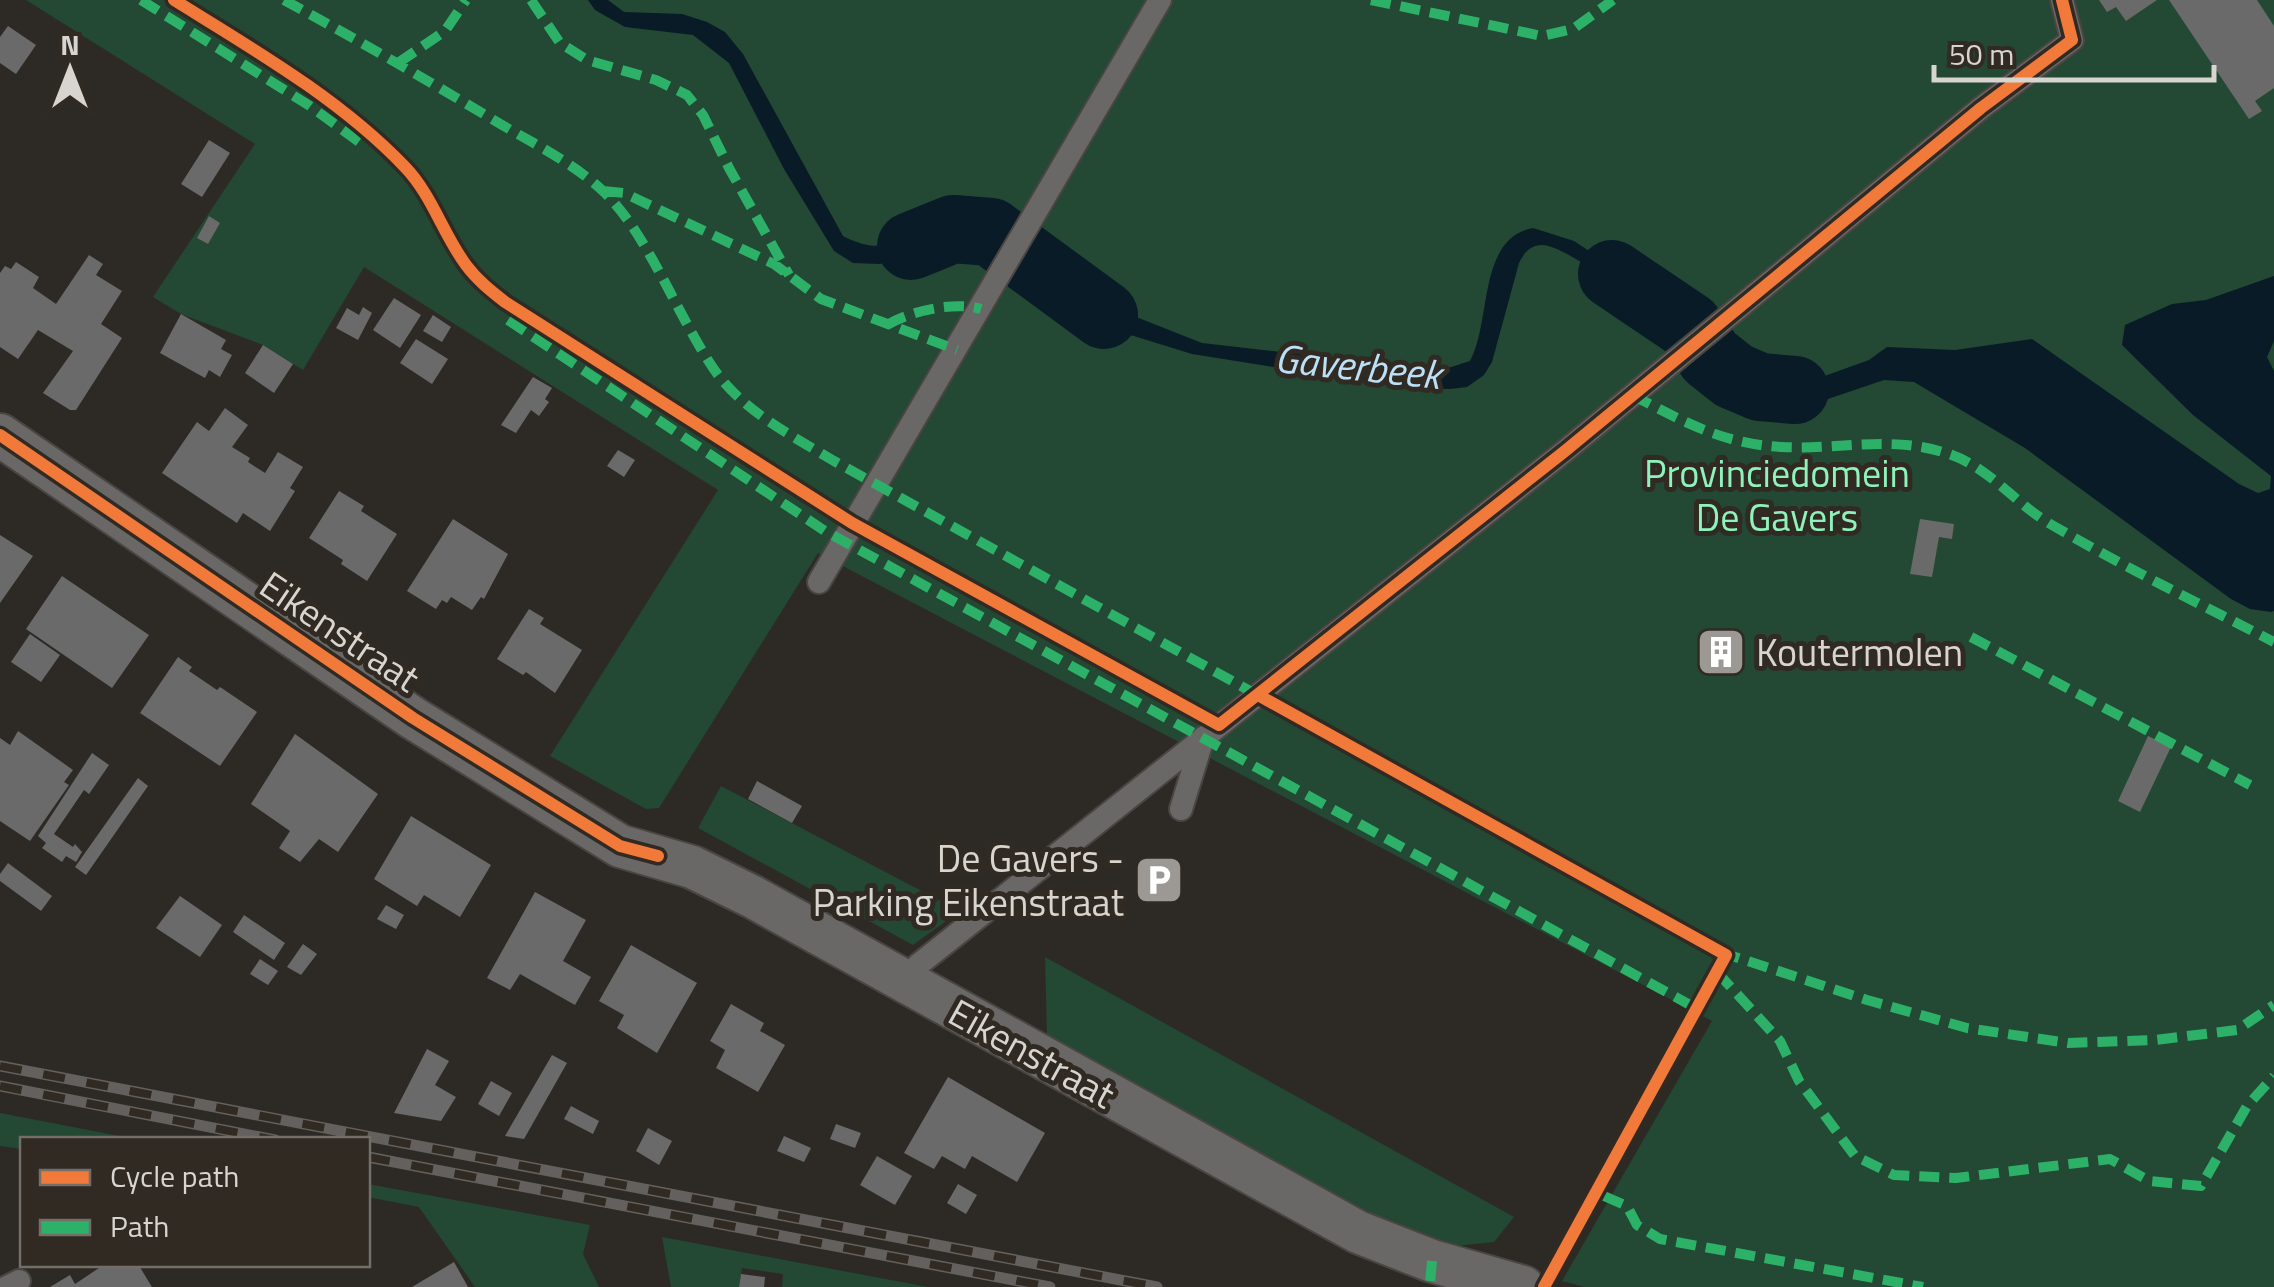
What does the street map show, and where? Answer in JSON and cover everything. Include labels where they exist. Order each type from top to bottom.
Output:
[{"type":"street","name":"Eikenstraat","points":[[0,435],[413,718],[620,846],[692,867],[754,897],[1358,1232],[1432,1261],[1523,1287]]},
{"type":"lane","points":[[818,582],[1160,0]]},
{"type":"lane","points":[[906,984],[918,965],[1660,372],[1981,108],[2072,40],[2062,0]]},
{"type":"lane","points":[[1181,809],[1203,738]]},
{"type":"green space","name":"Provinciedomein De Gavers","points":[[26,0],[2274,0],[2274,1287],[1585,1287],[1562,1281],[1712,1021],[818,553],[659,808],[646,809],[550,756],[718,490],[364,267],[303,370],[263,345],[181,314],[153,297],[255,144]]},
{"type":"green space","points":[[721,786],[960,911],[913,945],[698,828]]},
{"type":"green space","points":[[1045,957],[1514,1217],[1494,1242],[1455,1246],[1367,1212],[1047,1035]]},
{"type":"green space","points":[[0,1113],[125,1137],[20,1137],[20,1149],[0,1146]]},
{"type":"green space","points":[[370,1184],[590,1225],[583,1254],[599,1287],[475,1287],[419,1207],[370,1197]]},
{"type":"green space","points":[[662,1237],[928,1287],[782,1287],[783,1274],[742,1268],[739,1287],[671,1287]]},
{"type":"water","points":[[588,0],[608,0],[624,12],[682,14],[725,32],[743,54],[843,236],[865,244],[884,245],[943,219],[961,216],[1008,226],[990,249],[973,242],[951,242],[880,264],[853,263],[834,251],[784,169],[729,63],[693,35],[625,27],[595,10]]},
{"type":"water","points":[[1533,228],[1574,241],[1695,321],[1681,332],[1591,268],[1554,248],[1538,245],[1528,250],[1519,263],[1492,362],[1484,375],[1467,387],[1406,388],[1192,354],[1108,328],[1024,271],[1034,251],[1086,293],[1202,343],[1442,370],[1470,361],[1494,264],[1515,235]]},
{"type":"water","points":[[2274,276],[2274,341],[2267,357],[2274,371],[2271,612],[2250,609],[2231,599],[2025,448],[1914,382],[1884,380],[1819,402],[1787,404],[1723,387],[1693,370],[1719,349],[1752,358],[1786,375],[1819,378],[1869,360],[1887,347],[1955,350],[2032,339],[2239,484],[2258,493],[2270,489],[2271,476],[2193,415],[2122,345],[2125,325],[2172,304],[2206,300]]},
{"type":"building","points":[[2099,0],[2157,0],[2126,21],[2116,7],[2107,12]]},
{"type":"building","points":[[2169,0],[2257,0],[2274,26],[2274,88],[2255,101],[2262,111],[2249,119]]},
{"type":"building","points":[[8,26],[36,45],[16,74],[0,63],[0,37]]},
{"type":"building","points":[[209,140],[230,153],[202,197],[181,184]]},
{"type":"building","points":[[209,216],[220,223],[208,244],[197,238]]},
{"type":"building","points":[[89,255],[103,264],[96,275],[122,291],[101,324],[122,338],[76,410],[70,410],[43,393],[73,351],[38,330],[18,359],[0,347],[0,273],[16,262],[39,277],[33,288],[56,304]]},
{"type":"building","points":[[394,298],[421,315],[400,348],[373,330]]},
{"type":"building","points":[[363,307],[372,313],[358,340],[336,328],[347,308],[359,315]]},
{"type":"building","points":[[181,314],[226,340],[221,349],[232,355],[220,377],[209,370],[205,378],[160,353]]},
{"type":"building","points":[[433,315],[451,327],[442,342],[423,331]]},
{"type":"building","points":[[416,339],[448,359],[432,384],[400,363]]},
{"type":"building","points":[[263,345],[293,364],[274,393],[245,373]]},
{"type":"building","points":[[533,377],[552,388],[545,399],[549,402],[539,416],[531,410],[516,433],[501,425]]},
{"type":"building","points":[[225,408],[248,425],[232,447],[250,458],[248,462],[265,473],[278,452],[303,467],[290,488],[295,491],[270,531],[243,513],[237,523],[162,473],[197,422],[209,431]]},
{"type":"building","points":[[618,450],[635,460],[624,477],[607,466]]},
{"type":"building","points":[[339,491],[397,534],[367,581],[309,538]]},
{"type":"building","points":[[453,519],[508,554],[484,599],[481,597],[472,610],[451,597],[447,603],[442,600],[436,609],[407,591]]},
{"type":"building","points":[[1920,519],[1954,524],[1952,539],[1939,537],[1932,577],[1910,574]]},
{"type":"building","points":[[0,535],[33,556],[0,603]]},
{"type":"building","points":[[62,576],[149,635],[112,688],[26,629]]},
{"type":"building","points":[[529,609],[544,618],[540,624],[582,650],[555,693],[526,672],[523,675],[497,659]]},
{"type":"building","name":"Koutermolen","points":[[1721,633],[1736,639],[1742,654],[1736,669],[1721,675],[1706,669],[1700,654],[1706,639]]},
{"type":"building","points":[[30,634],[60,655],[41,682],[11,662]]},
{"type":"building","points":[[178,657],[192,667],[189,671],[257,712],[220,766],[140,713]]},
{"type":"building","points":[[18,731],[73,770],[64,782],[69,785],[30,841],[0,821],[0,738],[10,745]]},
{"type":"building","points":[[295,734],[378,794],[338,852],[319,839],[300,862],[279,848],[290,831],[251,804]]},
{"type":"building","points":[[2148,736],[2171,747],[2140,812],[2118,801]]},
{"type":"building","points":[[92,753],[109,765],[89,794],[84,790],[54,834],[82,852],[76,862],[66,856],[62,862],[42,848],[46,843],[38,836]]},
{"type":"building","points":[[138,778],[148,786],[86,875],[75,867]]},
{"type":"building","points":[[757,781],[802,806],[792,823],[748,799]]},
{"type":"building","points":[[411,816],[491,865],[460,917],[424,895],[417,906],[374,879]]},
{"type":"building","points":[[8,863],[52,896],[41,911],[0,881]]},
{"type":"building","points":[[535,892],[586,920],[563,961],[591,977],[575,1005],[520,974],[510,990],[487,978]]},
{"type":"building","points":[[180,896],[222,925],[200,957],[156,928]]},
{"type":"building","points":[[386,905],[404,915],[396,929],[377,919]]},
{"type":"building","points":[[244,915],[285,943],[274,960],[233,932]]},
{"type":"building","points":[[303,944],[317,954],[301,975],[287,967]]},
{"type":"building","points":[[631,945],[697,983],[657,1053],[617,1028],[624,1015],[599,1001]]},
{"type":"building","points":[[260,959],[278,971],[268,985],[250,974]]},
{"type":"building","points":[[731,1004],[764,1023],[760,1031],[785,1045],[758,1092],[716,1068],[725,1050],[710,1041]]},
{"type":"building","points":[[427,1049],[449,1061],[435,1085],[456,1097],[441,1121],[394,1113]]},
{"type":"building","points":[[552,1055],[567,1063],[524,1139],[505,1136]]},
{"type":"building","points":[[948,1077],[1045,1133],[1017,1182],[972,1156],[965,1169],[942,1156],[934,1169],[904,1153]]},
{"type":"building","points":[[491,1081],[512,1093],[499,1116],[478,1104]]},
{"type":"building","points":[[571,1106],[599,1121],[593,1134],[564,1119]]},
{"type":"building","points":[[836,1124],[861,1133],[855,1148],[830,1139]]},
{"type":"building","points":[[648,1128],[672,1141],[659,1165],[636,1151]]},
{"type":"building","points":[[784,1136],[811,1148],[804,1162],[777,1151]]},
{"type":"building","points":[[877,1156],[912,1176],[895,1205],[860,1185]]},
{"type":"building","points":[[958,1184],[977,1195],[966,1214],[947,1203]]},
{"type":"building","points":[[454,1262],[468,1287],[412,1287]]},
{"type":"building","points":[[100,1267],[140,1267],[152,1287],[50,1287],[70,1275],[75,1284]]},
{"type":"building","points":[[741,1274],[765,1277],[764,1287],[739,1287]]},
{"type":"waterway","name":"Gaverbeek","points":[[911,246],[953,229],[991,232],[1104,315]]},
{"type":"waterway","name":"Gaverbeek","points":[[1612,274],[1689,326],[1710,357],[1734,376],[1760,387],[1795,390]]},
{"type":"railway","points":[[0,1066],[1157,1287]]},
{"type":"railway","points":[[0,1086],[260,1137]]},
{"type":"railway","points":[[370,1157],[1050,1287]]},
{"type":"marked path","points":[[141,0],[310,106],[359,142]]},
{"type":"marked path","points":[[284,0],[539,146],[593,182],[636,232],[718,375],[757,413],[834,461],[1261,697]]},
{"type":"marked path","points":[[398,63],[445,31],[466,0]]},
{"type":"marked path","points":[[531,0],[560,43],[587,60],[656,80],[687,95],[703,115],[789,275]]},
{"type":"marked path","points":[[1371,0],[1542,36],[1573,29],[1613,0]]},
{"type":"marked path","points":[[603,191],[624,193],[774,264],[821,299],[957,350]]},
{"type":"marked path","points":[[887,325],[933,309],[981,309]]},
{"type":"marked path","points":[[508,320],[825,531],[1701,1011]]},
{"type":"marked path","points":[[1632,395],[1703,430],[1760,445],[1884,444],[1946,453],[1976,467],[2052,525],[2274,642]]},
{"type":"marked path","points":[[1971,637],[2250,785]]},
{"type":"marked path","points":[[1720,952],[1967,1028],[2068,1043],[2155,1040],[2237,1030],[2274,1005]]},
{"type":"marked path","points":[[1717,972],[1780,1041],[1799,1081],[1855,1156],[1894,1175],[1956,1178],[2110,1159],[2149,1181],[2201,1186],[2247,1106],[2274,1076]]},
{"type":"marked path","points":[[1604,1196],[1627,1206],[1637,1225],[1660,1239],[1923,1287]]},
{"type":"marked path","points":[[1432,1261],[1430,1284],[1435,1287]]},
{"type":"cycle path","points":[[174,0],[295,76],[380,142],[414,178],[470,270],[505,302],[852,523],[1219,725],[1565,451],[1981,108],[2072,40],[2062,0]]},
{"type":"cycle path","points":[[0,435],[413,718],[620,846],[658,856]]},
{"type":"cycle path","points":[[1258,695],[1726,955],[1544,1287]]},
{"type":"place","name":"Koutermolen","points":[[1721,652]]},
{"type":"place","name":"De Gavers - Parking Eikenstraat","points":[[1159,880]]}]
